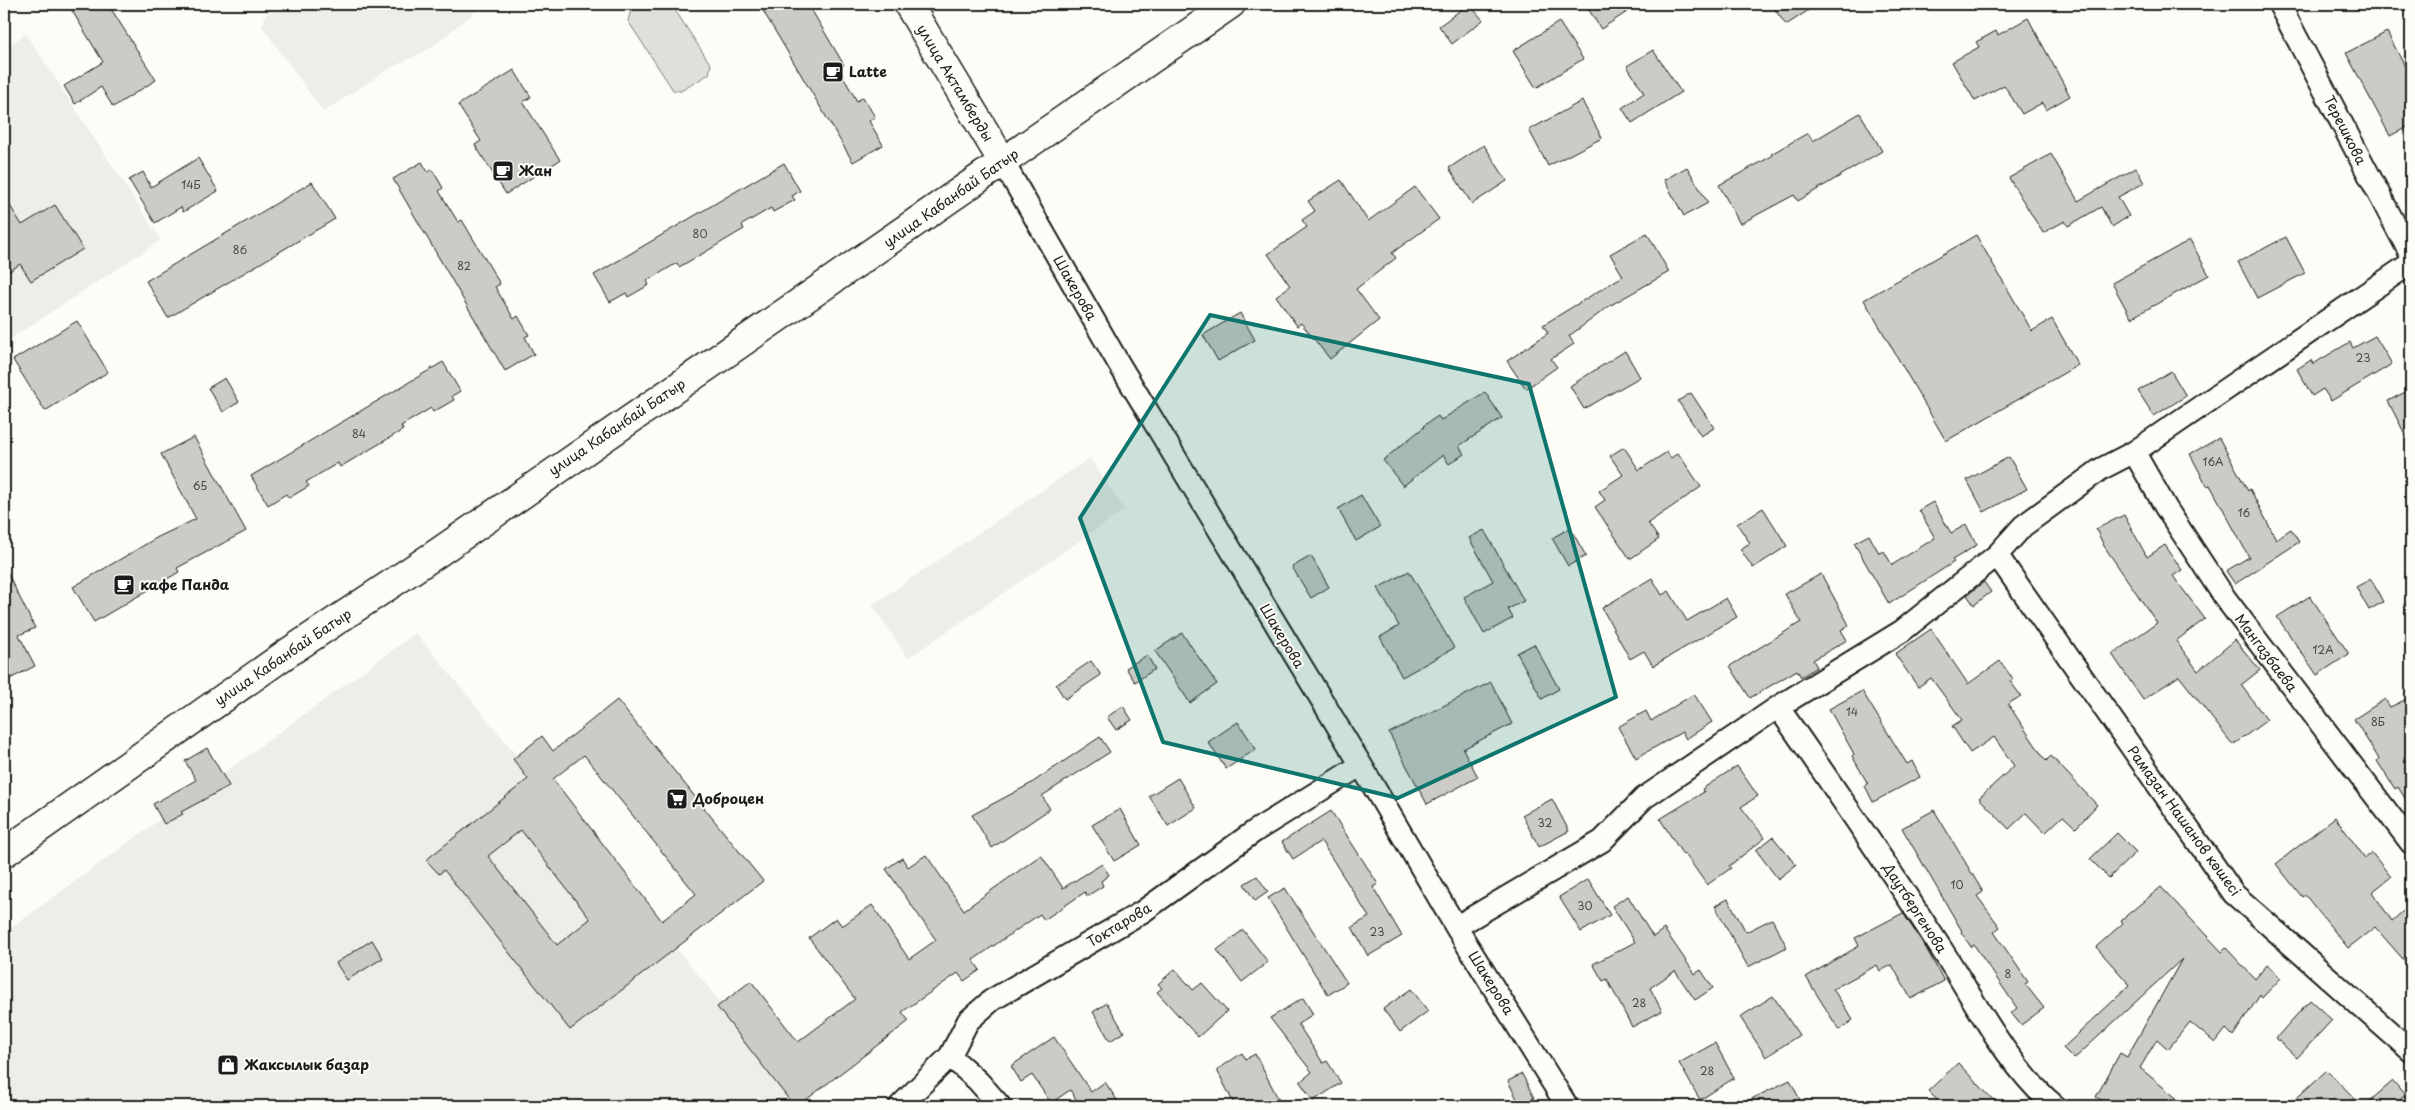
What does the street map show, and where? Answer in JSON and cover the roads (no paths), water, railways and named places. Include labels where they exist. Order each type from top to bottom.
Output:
[{"type":"main road","name":"улица Актамберды","points":[[908,4],[1003,162]]},
{"type":"main road","name":"улица Кабанбай Батыр","points":[[4,852],[238,688],[436,554],[1231,4]]},
{"type":"street","name":"Терешкова","points":[[2279,4],[2411,255]]},
{"type":"street","name":"Шакерова","points":[[1003,162],[1119,364],[1361,765],[1456,927],[1567,1106]]},
{"type":"street","points":[[1456,927],[1602,841],[1644,798],[1778,707],[1902,631],[1997,555],[2023,526],[2101,469],[2134,452],[2411,263]]},
{"type":"street","name":"Мангазбаева","points":[[2134,452],[2166,508],[2225,598],[2411,843]]},
{"type":"street","name":"Рамазан Нашанов көшесі","points":[[1997,555],[2234,894],[2411,1051]]},
{"type":"street","name":"Даутбергенова","points":[[1778,707],[1887,865],[1972,995],[1999,1042],[2055,1106]]},
{"type":"street","name":"Токтарова","points":[[900,1106],[950,1056],[968,1021],[992,1000],[1142,912],[1255,831],[1361,765]]},
{"type":"street","points":[[950,1056],[978,1081],[1000,1106]]},
{"type":"place","name":"Latte","points":[[833,72]]},
{"type":"place","name":"Жан","points":[[503,171]]},
{"type":"place","name":"кафе Панда","points":[[124,585]]},
{"type":"place","name":"Доброцен","points":[[677,799]]},
{"type":"place","name":"Жаксылык базар","points":[[228,1065]]}]
